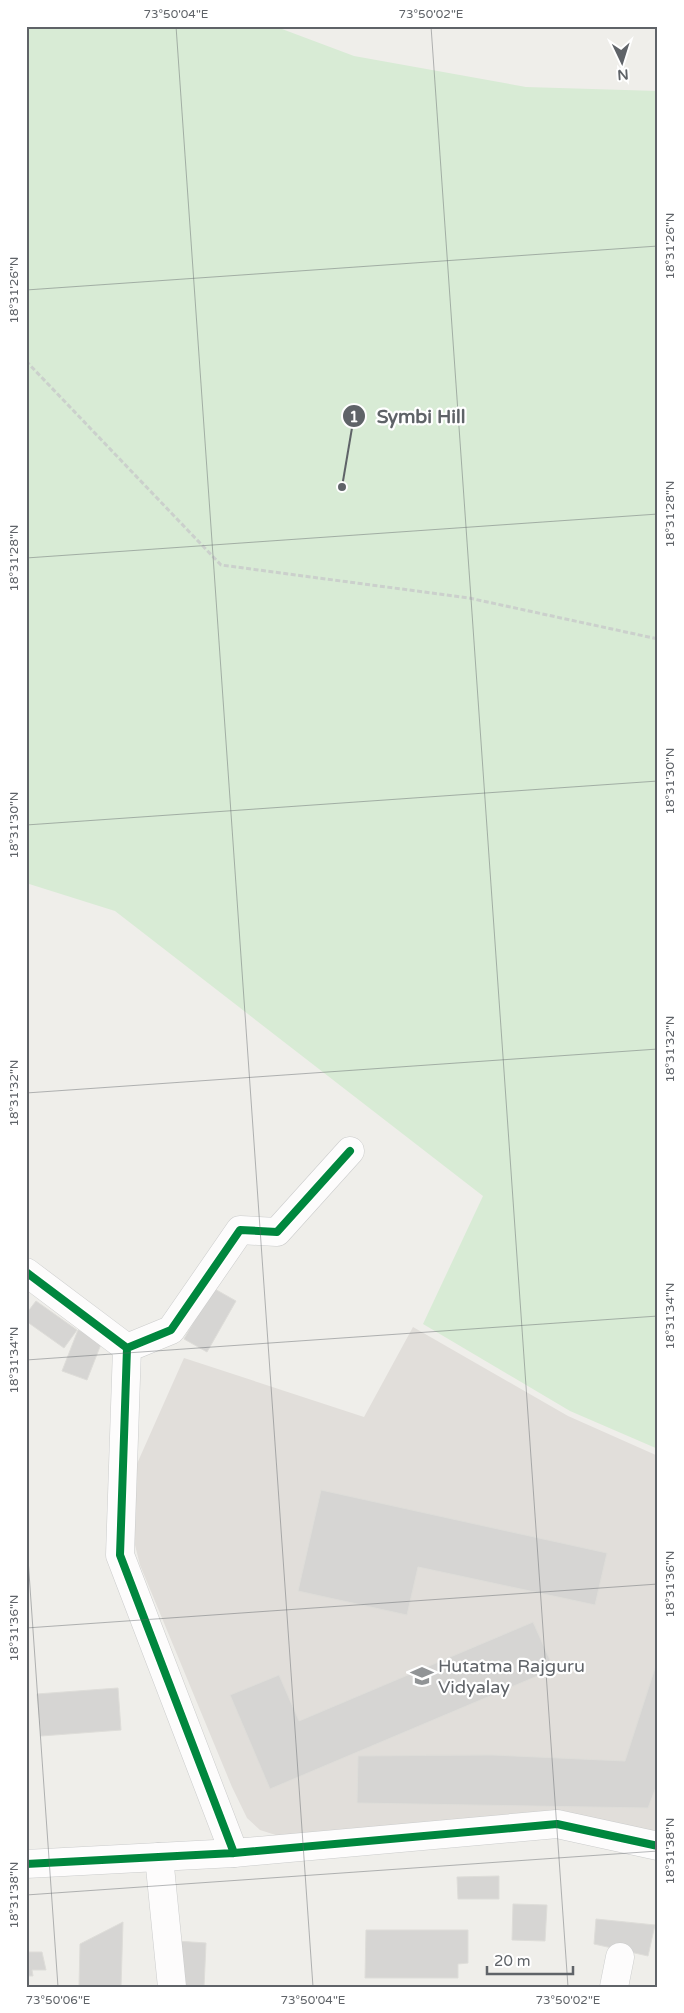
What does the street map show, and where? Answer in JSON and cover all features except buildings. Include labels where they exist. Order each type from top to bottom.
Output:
[{"type":"street","points":[[127,1348],[171,1330],[240,1230],[277,1232],[350,1151]]},
{"type":"street","points":[[26,1272],[127,1348]]},
{"type":"street","points":[[127,1348],[120,1555],[234,1853]]},
{"type":"street","points":[[26,1864],[234,1853],[558,1824],[658,1846]]},
{"type":"street","points":[[159,1857],[172,1987]]},
{"type":"street","points":[[614,1987],[620,1957]]},
{"type":"path","points":[[26,361],[221,565],[469,598],[658,639]]},
{"type":"shaded area","name":"Hutatma Rajguru Vidyalay","points":[[413,1327],[568,1416],[658,1456],[657,1834],[282,1837],[260,1830],[247,1818],[232,1787],[140,1565],[129,1521],[132,1475],[184,1358],[364,1417]]},
{"type":"green space","points":[[26,26],[274,26],[354,56],[526,87],[658,91],[658,1449],[570,1411],[423,1324],[483,1196],[115,911],[26,883]]},
{"type":"cycle path","points":[[127,1348],[171,1330],[240,1230],[277,1232],[350,1151]]},
{"type":"cycle path","points":[[26,1272],[127,1348],[120,1555],[234,1853]]},
{"type":"cycle path","points":[[26,1864],[234,1853],[557,1824],[658,1846]]},
{"type":"place","name":"Symbi Hill","points":[[342,487]]},
{"type":"place","name":"Hutatma Rajguru Vidyalay","points":[[422,1676]]}]
